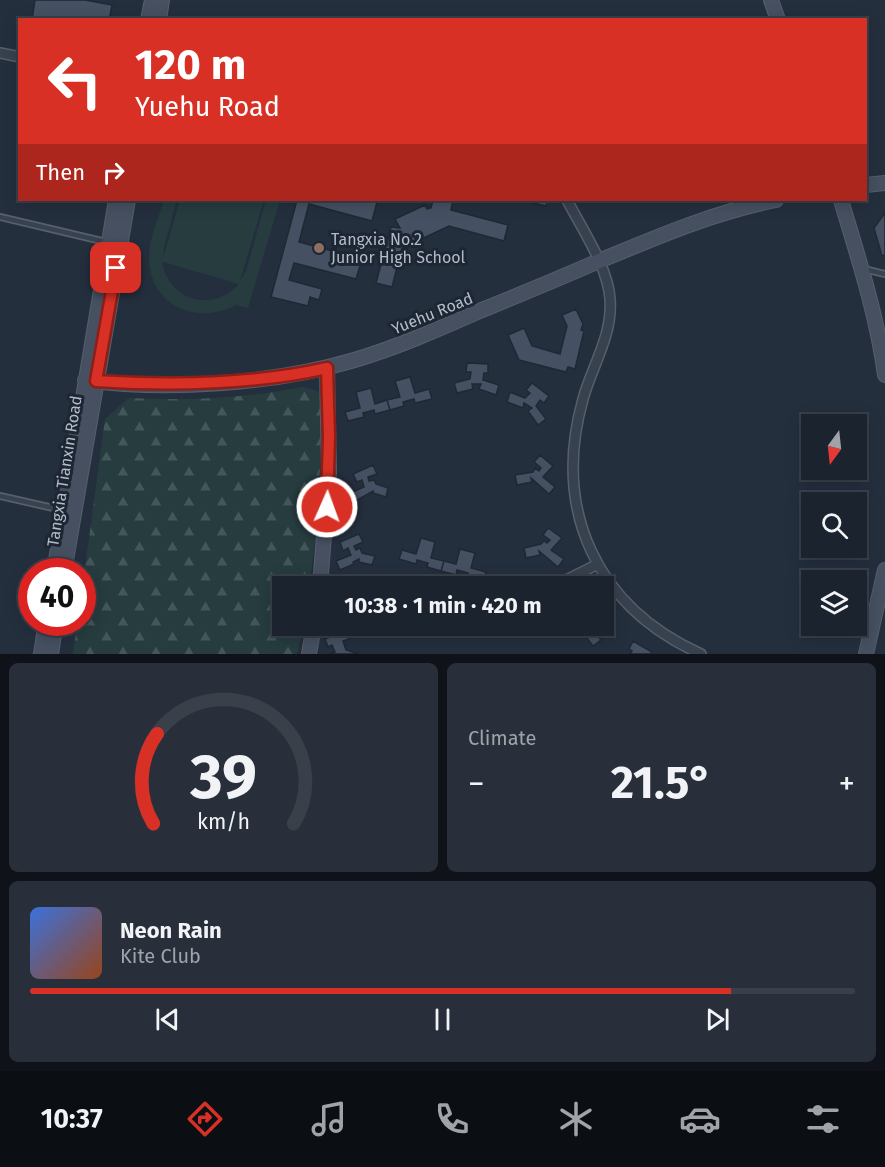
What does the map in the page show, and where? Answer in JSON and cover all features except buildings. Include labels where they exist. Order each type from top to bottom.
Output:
[{"type":"street","points":[[148,18],[152,0]]},
{"type":"street","points":[[159,18],[162,0]]},
{"type":"street","points":[[771,0],[777,18]]},
{"type":"street","points":[[0,54],[18,57]]},
{"type":"street","points":[[867,185],[885,183]]},
{"type":"street","name":"Tangxia Tianxin Road","points":[[66,558],[116,201]]},
{"type":"street","name":"Tangxia Tianxin Road","points":[[56,558],[63,510],[128,201]]},
{"type":"street","points":[[568,201],[599,261],[610,298],[607,336],[582,401],[573,451],[573,477],[582,528],[598,564],[619,596],[658,631],[701,654]]},
{"type":"street","name":"Yuehu Road","points":[[90,380],[170,384],[211,383],[299,374],[327,368],[415,339],[654,237],[694,222],[772,201]]},
{"type":"street","points":[[841,201],[862,268],[882,350],[885,375]]},
{"type":"street","points":[[321,576],[329,472],[327,368]]},
{"type":"street","points":[[574,576],[598,564]]},
{"type":"street","points":[[866,654],[885,570]]},
{"type":"street","points":[[40,654],[43,636]]},
{"type":"street","points":[[51,654],[54,636]]},
{"type":"street","points":[[309,654],[312,636]]},
{"type":"lane","points":[[0,217],[109,242]]},
{"type":"lane","points":[[862,268],[885,274]]},
{"type":"lane","points":[[0,496],[63,510]]},
{"type":"green space","points":[[164,201],[177,201],[163,258],[180,201],[264,201],[240,281],[246,271],[266,201],[280,201],[248,308],[236,305],[222,311],[193,312],[169,301],[159,291],[152,278],[149,254]],"holes":[[[162,262],[239,284],[217,299],[193,299],[182,294],[173,286]]]},
{"type":"green space","points":[[302,387],[320,392],[319,489],[310,576],[272,576],[272,636],[301,636],[297,654],[73,654],[75,636],[96,636],[96,558],[86,558],[105,419],[129,398],[216,398]]},
{"type":"place","name":"Tangxia No.2 Junior High School","points":[[319,248]]},
{"type":"route","points":[[116,268],[96,381],[211,383],[299,374],[327,368],[329,472],[327,507]]}]
